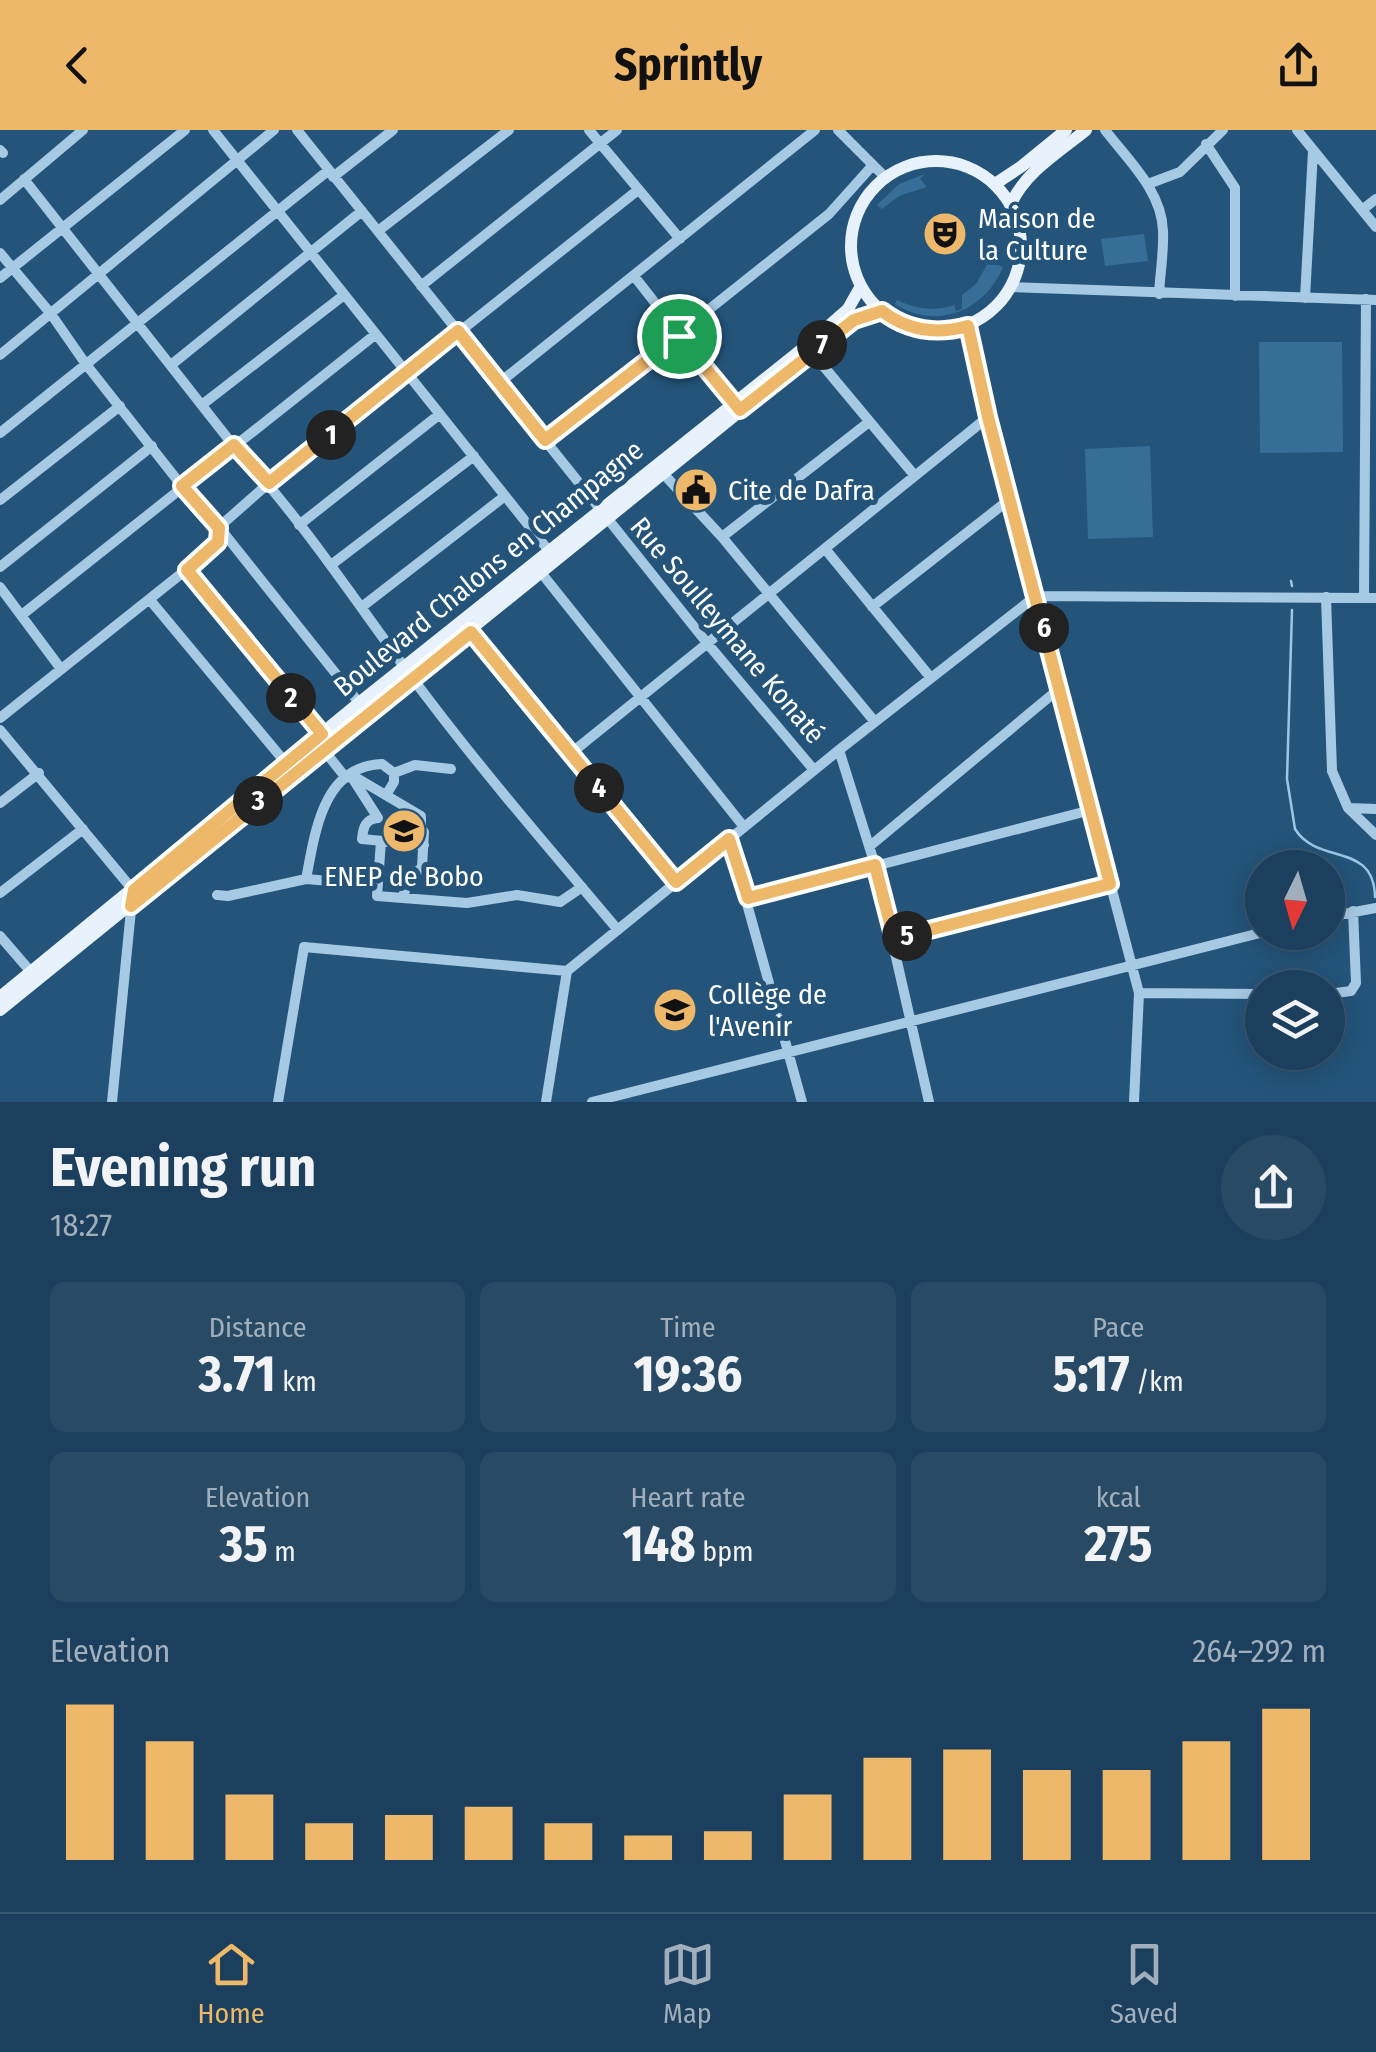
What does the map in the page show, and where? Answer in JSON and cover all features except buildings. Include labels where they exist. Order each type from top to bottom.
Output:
[{"type":"main road","points":[[995,184],[1064,134],[1086,130]]},
{"type":"main road","points":[[1011,204],[1064,134]]},
{"type":"main road","points":[[941,161],[968,167],[995,184],[1011,204],[1020,226],[1022,247],[1012,287],[995,309],[968,326],[942,331],[902,324],[882,311],[861,286],[851,252],[854,224],[865,199],[886,178],[914,164],[941,161]]},
{"type":"main road","name":"Boulevard Chalons en Champagne","points":[[809,350],[848,310],[861,286]]},
{"type":"main road","name":"Boulevard Chalons en Champagne","points":[[0,1010],[31,977],[134,890],[325,742],[737,407],[854,320],[882,311]]},
{"type":"main road","name":"Boulevard Chalons en Champagne","points":[[0,997],[131,906],[290,768]]},
{"type":"street","points":[[0,200],[83,130]]},
{"type":"street","points":[[0,278],[185,130]]},
{"type":"street","points":[[213,130],[552,556]]},
{"type":"street","points":[[0,355],[274,130]]},
{"type":"street","name":"Rue Soulleymane Konaté","points":[[297,130],[707,643],[814,770]]},
{"type":"street","points":[[372,130],[380,140]]},
{"type":"street","points":[[0,433],[277,211],[392,130]]},
{"type":"street","points":[[378,231],[509,130]]},
{"type":"street","points":[[589,130],[680,239]]},
{"type":"street","points":[[421,286],[617,130]]},
{"type":"street","points":[[499,383],[815,130]]},
{"type":"street","points":[[838,130],[886,178]]},
{"type":"street","points":[[1105,130],[1148,184],[1162,218],[1158,294]]},
{"type":"street","points":[[1148,184],[1180,172],[1222,130]]},
{"type":"street","points":[[1297,130],[1376,227]]},
{"type":"street","points":[[1206,144],[1235,188],[1235,296]]},
{"type":"street","points":[[1304,298],[1314,151]]},
{"type":"street","points":[[545,440],[829,214],[872,166]]},
{"type":"street","points":[[24,178],[234,445],[269,483],[509,802],[618,930]]},
{"type":"street","points":[[1,714],[187,570],[218,542],[219,528],[269,483],[638,190]]},
{"type":"street","points":[[1362,210],[1376,200]]},
{"type":"street","points":[[172,365],[362,211]]},
{"type":"street","points":[[0,253],[182,486],[363,708]]},
{"type":"street","points":[[634,276],[737,407]]},
{"type":"street","points":[[546,1102],[567,972],[838,750],[1036,596],[1326,598],[1370,593],[1371,300],[1012,287]]},
{"type":"street","points":[[202,404],[344,295]]},
{"type":"street","points":[[968,326],[988,417],[1132,964],[1138,993],[1134,1102]]},
{"type":"street","points":[[22,614],[376,334]]},
{"type":"street","points":[[809,350],[915,476]]},
{"type":"street","points":[[0,500],[120,406]]},
{"type":"street","points":[[299,525],[440,414]]},
{"type":"street","points":[[570,754],[988,417]]},
{"type":"street","points":[[722,537],[868,422]]},
{"type":"street","points":[[0,567],[152,446]]},
{"type":"street","points":[[331,565],[474,456]]},
{"type":"street","points":[[660,470],[722,537],[874,722]]},
{"type":"street","points":[[363,606],[505,496]]},
{"type":"street","points":[[872,607],[1010,499]]},
{"type":"street","points":[[826,550],[931,678]]},
{"type":"street","points":[[538,568],[744,827]]},
{"type":"street","points":[[187,570],[325,742],[378,818],[366,822],[362,839],[424,845]]},
{"type":"street","points":[[0,588],[62,669]]},
{"type":"street","points":[[1326,598],[1330,760],[1348,808],[1376,834]]},
{"type":"street","points":[[150,600],[290,768]]},
{"type":"street","points":[[466,627],[676,882]]},
{"type":"street","points":[[870,846],[1060,688]]},
{"type":"street","points":[[0,730],[134,890],[112,1102]]},
{"type":"street","name":"Rue Soulleymane Konaté","points":[[838,750],[875,865],[929,1102]]},
{"type":"street","points":[[306,880],[317,823],[332,789],[371,764],[382,764],[394,773]]},
{"type":"street","points":[[394,773],[425,764],[451,770]]},
{"type":"street","points":[[0,803],[39,773]]},
{"type":"street","points":[[386,796],[394,773]]},
{"type":"street","points":[[348,776],[421,816],[422,867],[407,882],[404,898]]},
{"type":"street","points":[[1348,808],[1376,809]]},
{"type":"street","points":[[748,898],[1091,810]]},
{"type":"street","points":[[0,893],[83,830]]},
{"type":"street","points":[[729,839],[802,1102]]},
{"type":"street","points":[[381,841],[377,896],[467,903],[517,895],[560,902],[582,887]]},
{"type":"street","points":[[216,895],[306,880],[378,885]]},
{"type":"street","points":[[894,939],[1110,884]]},
{"type":"street","points":[[1345,913],[1376,908]]},
{"type":"street","points":[[1345,992],[1351,991],[1356,983],[1353,911]]},
{"type":"street","points":[[0,936],[31,977]]},
{"type":"street","points":[[592,1102],[1245,937]]},
{"type":"street","points":[[278,1102],[304,946],[567,972]]},
{"type":"street","points":[[1138,993],[1245,994]]},
{"type":"shaded area","points":[[925,174],[920,179],[927,187],[899,196],[882,209],[877,205],[899,184]]},
{"type":"shaded area","points":[[1144,234],[1148,261],[1105,266],[1101,239]]},
{"type":"shaded area","points":[[989,261],[1003,267],[995,282],[972,305],[958,312],[927,316],[895,304],[897,300],[925,308],[954,305],[956,311],[962,309],[962,295],[976,284]]},
{"type":"shaded area","points":[[1259,342],[1342,342],[1343,452],[1260,453]]},
{"type":"shaded area","points":[[1150,446],[1153,537],[1088,539],[1085,449]]},
{"type":"waterway","points":[[1291,581],[1292,586]]},
{"type":"waterway","points":[[1292,610],[1287,779],[1295,829],[1317,847],[1365,868],[1375,897]]},
{"type":"place","name":"Maison de la Culture","points":[[945,234]]},
{"type":"place","name":"Cite de Dafra","points":[[696,490]]},
{"type":"place","name":"ENEP de Bobo","points":[[404,831]]},
{"type":"place","name":"Collège de l'Avenir","points":[[675,1010]]},
{"type":"route","points":[[882,311],[907,326],[930,331],[968,326],[988,417],[1110,884],[894,939],[875,865],[748,898],[729,839],[676,882],[471,632],[131,906],[134,890],[322,734],[187,570],[212,550],[218,542],[219,528],[182,486],[234,445],[269,483],[458,331],[545,440],[679,336],[740,410],[861,317],[882,311]]}]
